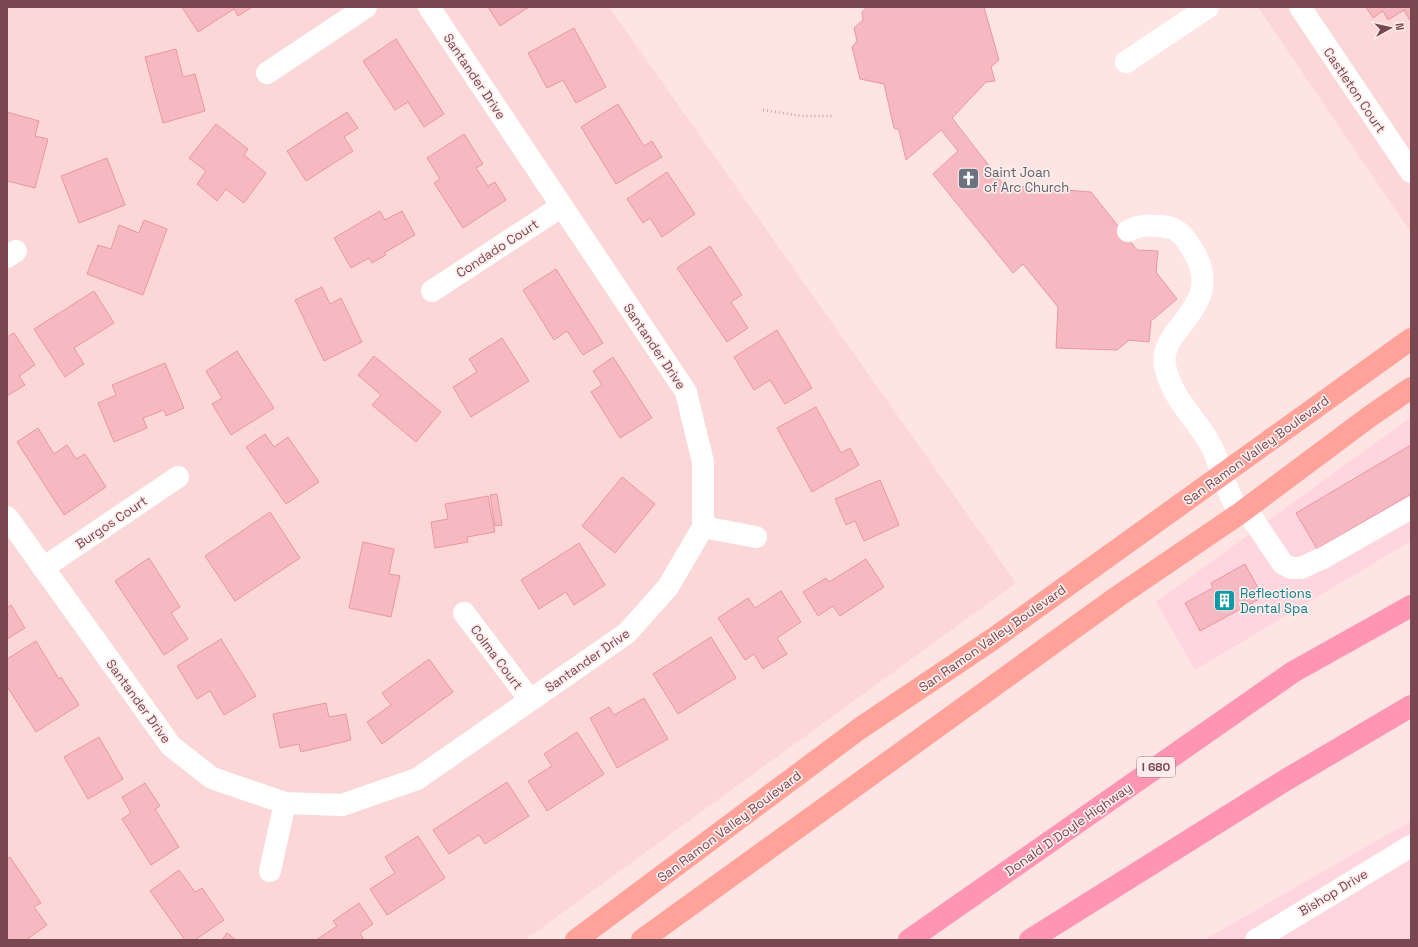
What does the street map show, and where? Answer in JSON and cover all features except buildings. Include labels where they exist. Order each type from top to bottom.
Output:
[{"type":"highway","name":"Donald D Doyle Highway","points":[[909,940],[1293,672],[1411,606]]},
{"type":"highway","points":[[1030,940],[1284,781],[1411,706]]},
{"type":"main road","name":"San Ramon Valley Boulevard","points":[[576,940],[859,729],[993,639],[1411,339]]},
{"type":"main road","points":[[642,940],[1117,597],[1242,511],[1369,417],[1411,388]]},
{"type":"street","points":[[267,74],[366,7]]},
{"type":"street","name":"Santander Drive","points":[[7,517],[171,746],[212,778],[285,804],[342,805],[417,779],[628,633],[668,587],[703,527],[703,462],[686,392],[429,7]]},
{"type":"street","points":[[1126,62],[1208,7]]},
{"type":"street","name":"Castleton Court","points":[[1300,7],[1411,172]]},
{"type":"street","name":"Condado Court","points":[[432,290],[562,206]]},
{"type":"street","points":[[1128,231],[1136,226],[1152,224],[1173,228],[1187,240],[1197,256],[1204,281],[1194,308],[1167,348],[1165,364],[1174,392],[1210,444],[1222,474],[1242,511],[1283,564],[1291,568],[1301,568],[1323,558],[1411,508]]},
{"type":"street","name":"Burgos Court","points":[[43,568],[178,477]]},
{"type":"street","points":[[703,527],[756,537]]},
{"type":"street","name":"Colma Court","points":[[464,613],[530,700]]},
{"type":"street","points":[[270,871],[285,804]]},
{"type":"street","name":"Bishop Drive","points":[[1256,940],[1411,846]]},
{"type":"path","points":[[763,110],[802,116],[834,116]]},
{"type":"shaded area","points":[[7,7],[609,7],[1016,583],[525,940],[7,940]]},
{"type":"shaded area","points":[[1258,7],[1411,7],[1411,233]]},
{"type":"shaded area","points":[[1411,417],[1411,541],[1195,670],[1156,602]]},
{"type":"shaded area","points":[[1411,821],[1411,940],[1204,940]]},
{"type":"place","name":"Saint Joan of Arc Church","points":[[969,179]]},
{"type":"place","name":"Reflections Dental Spa","points":[[1224,600]]}]
